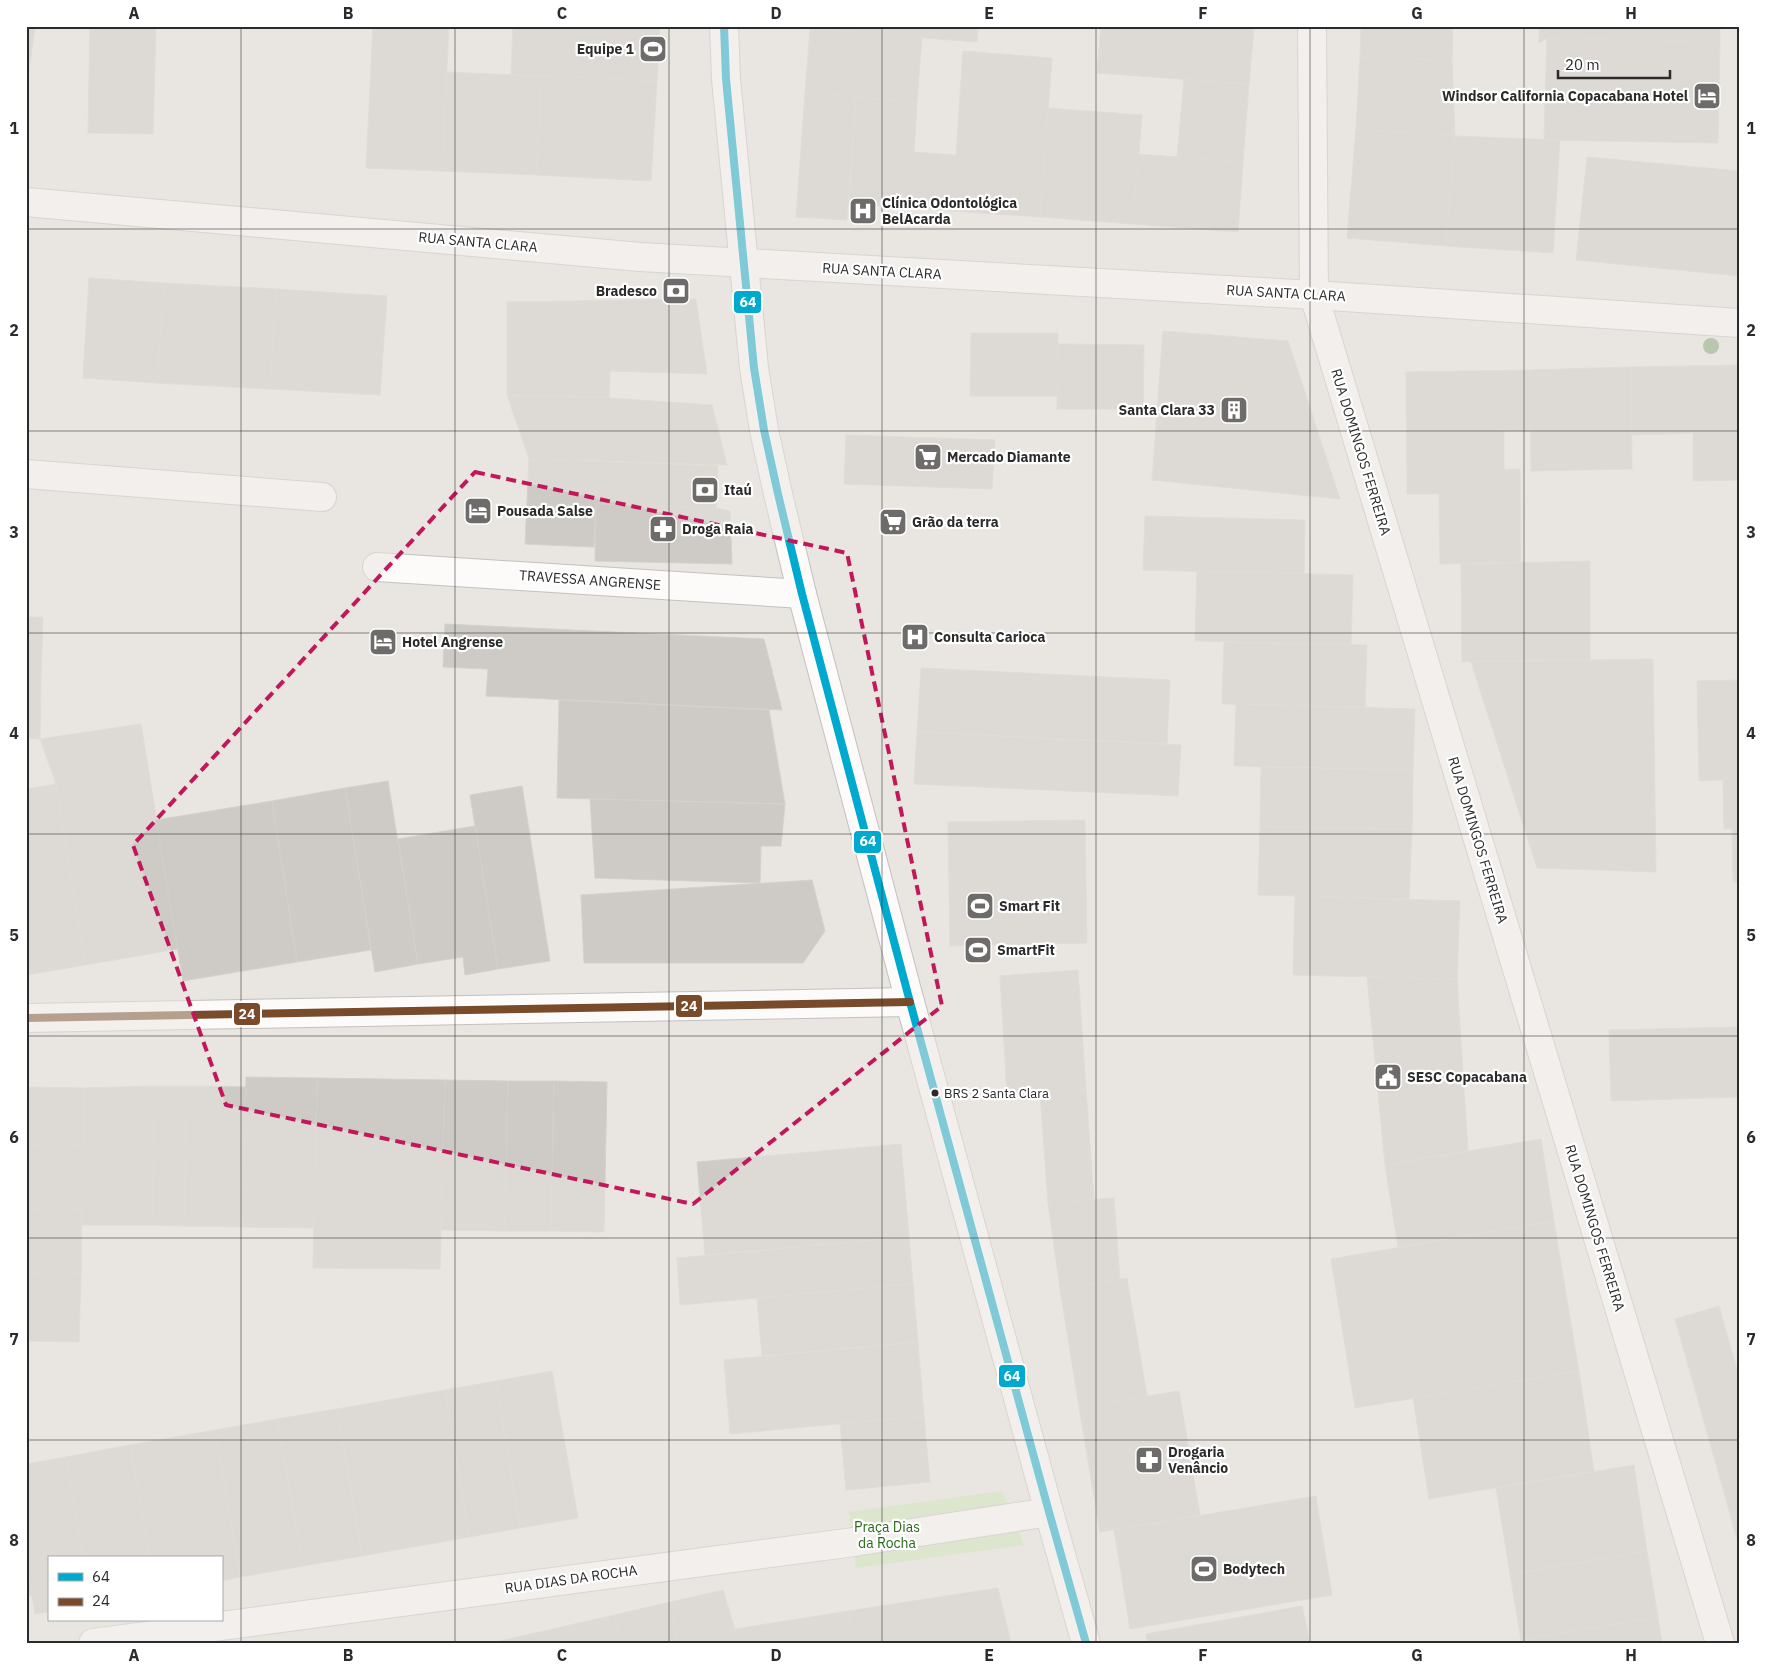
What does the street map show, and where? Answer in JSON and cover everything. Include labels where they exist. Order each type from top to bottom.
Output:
[{"type":"street","points":[[724,26],[726,79],[754,368],[764,430],[802,594],[910,1002],[1086,1643]]},
{"type":"street","name":"RUA DOMINGOS FERREIRA","points":[[1312,26],[1314,295],[1720,1643]]},
{"type":"street","name":"RUA SANTA CLARA","points":[[26,202],[640,257],[1314,295],[1739,323]]},
{"type":"street","points":[[26,474],[322,497]]},
{"type":"street","name":"TRAVESSA ANGRENSE","points":[[377,567],[802,594]]},
{"type":"street","points":[[26,1018],[910,1002]]},
{"type":"street","name":"RUA DIAS DA ROCHA","points":[[93,1643],[854,1542],[1049,1512]]},
{"type":"highlighted area","points":[[475,472],[847,553],[942,1006],[693,1204],[226,1105],[133,845]]},
{"type":"green space","name":"Praça Dias da Rocha","points":[[1002,1491],[1024,1545],[856,1568],[849,1512]]},
{"type":"building","points":[[26,26],[35,26],[26,92]]},
{"type":"building","points":[[90,26],[156,26],[153,134],[88,133]]},
{"type":"building","points":[[373,26],[449,26],[442,171],[366,168]]},
{"type":"building","points":[[513,26],[660,26],[657,81],[511,75]]},
{"type":"building","points":[[810,26],[978,26],[977,42],[810,29]]},
{"type":"building","points":[[1101,26],[1254,28],[1249,84],[1097,73]]},
{"type":"building","points":[[1361,26],[1453,26],[1452,60],[1360,57]]},
{"type":"building","points":[[1539,26],[1720,26],[1720,42],[1547,38],[1539,43]]},
{"type":"building","points":[[810,29],[922,37],[917,102],[805,93]]},
{"type":"building","points":[[1547,38],[1720,42],[1718,143],[1544,140]]},
{"type":"building","points":[[963,51],[1052,58],[1040,217],[849,204],[856,97],[917,102],[914,152],[956,155]]},
{"type":"building","points":[[1360,57],[1452,60],[1455,136],[1356,129]]},
{"type":"building","points":[[447,72],[542,76],[536,175],[442,171]]},
{"type":"building","points":[[542,76],[657,81],[651,181],[536,175]]},
{"type":"building","points":[[1184,79],[1249,84],[1243,162],[1177,157]]},
{"type":"building","points":[[805,93],[856,97],[847,220],[796,217]]},
{"type":"building","points":[[1048,108],[1142,115],[1133,224],[1040,217]]},
{"type":"building","points":[[1356,129],[1455,136],[1446,246],[1347,238]]},
{"type":"building","points":[[1455,136],[1560,140],[1553,253],[1446,246]]},
{"type":"building","points":[[1138,154],[1243,162],[1238,232],[1133,224]]},
{"type":"building","points":[[1587,157],[1739,171],[1739,276],[1576,260]]},
{"type":"building","points":[[89,278],[164,283],[157,383],[83,378]]},
{"type":"building","points":[[164,283],[276,289],[270,389],[157,383]]},
{"type":"building","points":[[276,289],[387,296],[380,395],[270,389]]},
{"type":"building","points":[[696,299],[707,374],[610,371],[609,398],[507,395],[507,302]]},
{"type":"building","name":"Santa Clara 33","points":[[1163,331],[1288,341],[1340,499],[1152,480]]},
{"type":"building","points":[[971,333],[1058,333],[1057,396],[970,396]]},
{"type":"building","points":[[1058,344],[1144,345],[1143,409],[1057,409]]},
{"type":"building","points":[[1739,365],[1739,480],[1693,481],[1693,433],[1632,435],[1631,367]]},
{"type":"building","points":[[1631,367],[1632,469],[1531,471],[1530,370]]},
{"type":"building","points":[[1530,370],[1531,431],[1504,431],[1504,470],[1407,472],[1406,372]]},
{"type":"building","points":[[507,395],[609,398],[712,405],[727,465],[529,459]]},
{"type":"building","points":[[846,435],[995,440],[992,489],[844,484]]},
{"type":"building","points":[[529,459],[718,466],[716,508],[596,504],[594,547],[525,544]]},
{"type":"building","points":[[1520,469],[1521,562],[1440,564],[1439,494],[1407,494],[1407,472]]},
{"type":"building","name":"Droga Raia","points":[[596,504],[716,508],[730,511],[732,564],[595,561]]},
{"type":"building","points":[[1145,516],[1305,520],[1304,574],[1143,570]]},
{"type":"building","points":[[1590,561],[1590,660],[1462,662],[1461,564]]},
{"type":"building","points":[[1197,571],[1353,575],[1351,645],[1195,641]]},
{"type":"building","points":[[26,617],[43,617],[41,677],[26,676]]},
{"type":"building","points":[[445,624],[764,639],[782,710],[486,696],[488,669],[443,667]]},
{"type":"building","points":[[1224,642],[1367,645],[1365,707],[1222,704]]},
{"type":"building","points":[[1653,659],[1656,872],[1537,868],[1471,662]]},
{"type":"building","points":[[921,668],[1170,680],[1167,744],[917,732]]},
{"type":"building","points":[[26,676],[41,677],[40,739],[26,738]]},
{"type":"building","points":[[1739,680],[1739,779],[1699,781],[1697,681]]},
{"type":"building","points":[[559,700],[769,710],[785,804],[557,798]]},
{"type":"building","points":[[1236,704],[1415,709],[1413,770],[1234,766]]},
{"type":"building","points":[[141,724],[178,949],[85,965],[56,784],[40,739]]},
{"type":"building","points":[[917,732],[1181,745],[1178,796],[914,784]]},
{"type":"building","points":[[1261,767],[1413,770],[1412,830],[1260,826]]},
{"type":"building","points":[[1739,779],[1739,829],[1724,829],[1723,780]]},
{"type":"building","points":[[388,781],[418,964],[375,972],[345,788]]},
{"type":"building","points":[[56,784],[85,965],[26,975],[26,789]]},
{"type":"building","points":[[522,786],[550,961],[498,969],[470,795]]},
{"type":"building","points":[[345,788],[371,950],[297,962],[272,801]]},
{"type":"building","points":[[590,799],[785,804],[781,846],[761,846],[760,883],[595,878]]},
{"type":"building","points":[[272,801],[297,962],[183,981],[156,820]]},
{"type":"building","points":[[1085,820],[1087,943],[950,946],[948,822]]},
{"type":"building","points":[[475,826],[498,969],[465,975],[463,957],[418,964],[398,839]]},
{"type":"building","points":[[1260,826],[1412,830],[1409,899],[1258,895]]},
{"type":"building","points":[[1732,829],[1739,829],[1739,882],[1733,882]]},
{"type":"building","points":[[812,880],[825,931],[803,963],[584,963],[581,895]]},
{"type":"building","points":[[1295,896],[1460,901],[1457,979],[1293,975]]},
{"type":"building","points":[[1078,970],[1086,1089],[1007,1095],[1000,976]]},
{"type":"building","points":[[1367,977],[1457,979],[1468,1151],[1385,1165]]},
{"type":"building","points":[[1739,1027],[1739,1097],[1611,1101],[1609,1030]]},
{"type":"building","points":[[246,1077],[317,1078],[314,1228],[243,1227]]},
{"type":"building","points":[[317,1078],[445,1080],[440,1269],[313,1268]]},
{"type":"building","points":[[445,1080],[508,1081],[505,1231],[441,1230]]},
{"type":"building","points":[[508,1081],[554,1081],[551,1231],[505,1231]]},
{"type":"building","points":[[554,1081],[607,1082],[604,1232],[551,1231]]},
{"type":"building","points":[[155,1086],[152,1225],[81,1225],[84,1088]]},
{"type":"building","points":[[155,1086],[187,1086],[184,1226],[152,1225]]},
{"type":"building","points":[[187,1086],[246,1087],[243,1227],[184,1226]]},
{"type":"building","points":[[26,1087],[84,1088],[83,1146],[26,1145]]},
{"type":"building","points":[[1086,1089],[1094,1200],[1048,1203],[1040,1092]]},
{"type":"building","points":[[1541,1139],[1554,1221],[1398,1247],[1385,1165]]},
{"type":"building","points":[[901,1144],[909,1237],[705,1255],[697,1162]]},
{"type":"building","points":[[26,1145],[83,1146],[82,1210],[26,1209]]},
{"type":"building","points":[[1114,1198],[1120,1279],[1060,1289],[1048,1203]]},
{"type":"building","points":[[26,1209],[82,1210],[81,1274],[26,1273]]},
{"type":"building","points":[[1554,1221],[1579,1371],[1355,1408],[1331,1259]]},
{"type":"building","points":[[909,1237],[913,1284],[680,1305],[677,1258]]},
{"type":"building","points":[[26,1273],[81,1274],[79,1342],[26,1341]]},
{"type":"building","points":[[1127,1278],[1147,1396],[1079,1407],[1060,1289]]},
{"type":"building","points":[[913,1284],[918,1342],[762,1356],[757,1298]]},
{"type":"building","points":[[1719,1306],[1739,1377],[1739,1546],[1675,1319]]},
{"type":"building","points":[[918,1342],[924,1416],[730,1434],[724,1360]]},
{"type":"building","points":[[552,1371],[578,1518],[520,1528],[496,1381]]},
{"type":"building","points":[[1579,1371],[1594,1471],[1429,1499],[1413,1398]]},
{"type":"building","points":[[496,1381],[520,1528],[469,1537],[445,1390]]},
{"type":"building","points":[[445,1390],[469,1537],[362,1556],[337,1409]]},
{"type":"building","points":[[1179,1391],[1200,1515],[1100,1532],[1079,1407]]},
{"type":"building","points":[[337,1409],[362,1556],[303,1566],[277,1419]]},
{"type":"building","points":[[924,1416],[930,1482],[846,1490],[840,1424]]},
{"type":"building","points":[[277,1419],[303,1566],[240,1577],[215,1430]]},
{"type":"building","points":[[215,1430],[240,1577],[222,1581],[222,1556],[150,1556],[130,1445]]},
{"type":"building","points":[[130,1445],[150,1556],[83,1556],[66,1457]]},
{"type":"building","points":[[66,1457],[83,1556],[48,1556],[48,1612],[35,1614],[26,1561],[26,1464]]},
{"type":"building","points":[[1634,1465],[1647,1551],[1510,1574],[1496,1488]]},
{"type":"building","points":[[1316,1496],[1332,1595],[1130,1629],[1114,1530]]},
{"type":"building","points":[[1647,1551],[1658,1617],[1521,1640],[1510,1574]]},
{"type":"building","points":[[26,1561],[32,1595],[26,1596]]},
{"type":"building","points":[[998,1588],[1011,1643],[852,1643],[848,1611]]},
{"type":"building","points":[[723,1590],[735,1629],[737,1643],[678,1643],[670,1602]]},
{"type":"building","points":[[670,1602],[678,1643],[620,1643],[614,1615]]},
{"type":"building","points":[[1302,1606],[1310,1643],[1148,1643],[1146,1634]]},
{"type":"building","points":[[848,1611],[852,1643],[737,1643],[735,1629]]},
{"type":"building","points":[[614,1615],[620,1643],[537,1643],[535,1633]]},
{"type":"building","points":[[1658,1617],[1662,1643],[1521,1643],[1521,1640]]},
{"type":"building","points":[[535,1633],[537,1643],[491,1643]]},
{"type":"transit line","name":"64","points":[[724,26],[726,79],[754,368],[764,430],[778,494],[802,594],[910,1002],[1086,1643]]},
{"type":"transit line","name":"24","points":[[26,1018],[910,1002]]},
{"type":"place","name":"Equipe 1","points":[[653,49]]},
{"type":"place","name":"Windsor California Copacabana Hotel","points":[[1707,96]]},
{"type":"place","name":"Clínica Odontológica BelAcarda","points":[[863,211]]},
{"type":"place","name":"Bradesco","points":[[676,291]]},
{"type":"place","name":"Santa Clara 33","points":[[1234,410]]},
{"type":"place","name":"Mercado Diamante","points":[[928,457]]},
{"type":"place","name":"Itaú","points":[[705,490]]},
{"type":"place","name":"Pousada Salse","points":[[478,511]]},
{"type":"place","name":"Grão da terra","points":[[893,522]]},
{"type":"place","name":"Droga Raia","points":[[663,529]]},
{"type":"place","name":"Consulta Carioca","points":[[915,637]]},
{"type":"place","name":"Hotel Angrense","points":[[383,642]]},
{"type":"place","name":"Smart Fit","points":[[980,906]]},
{"type":"place","name":"SmartFit","points":[[978,950]]},
{"type":"place","name":"SESC Copacabana","points":[[1388,1077]]},
{"type":"place","name":"BRS 2 Santa Clara","points":[[935,1093]]},
{"type":"place","name":"Drogaria Venâncio","points":[[1149,1460]]},
{"type":"place","name":"Bodytech","points":[[1204,1569]]}]
